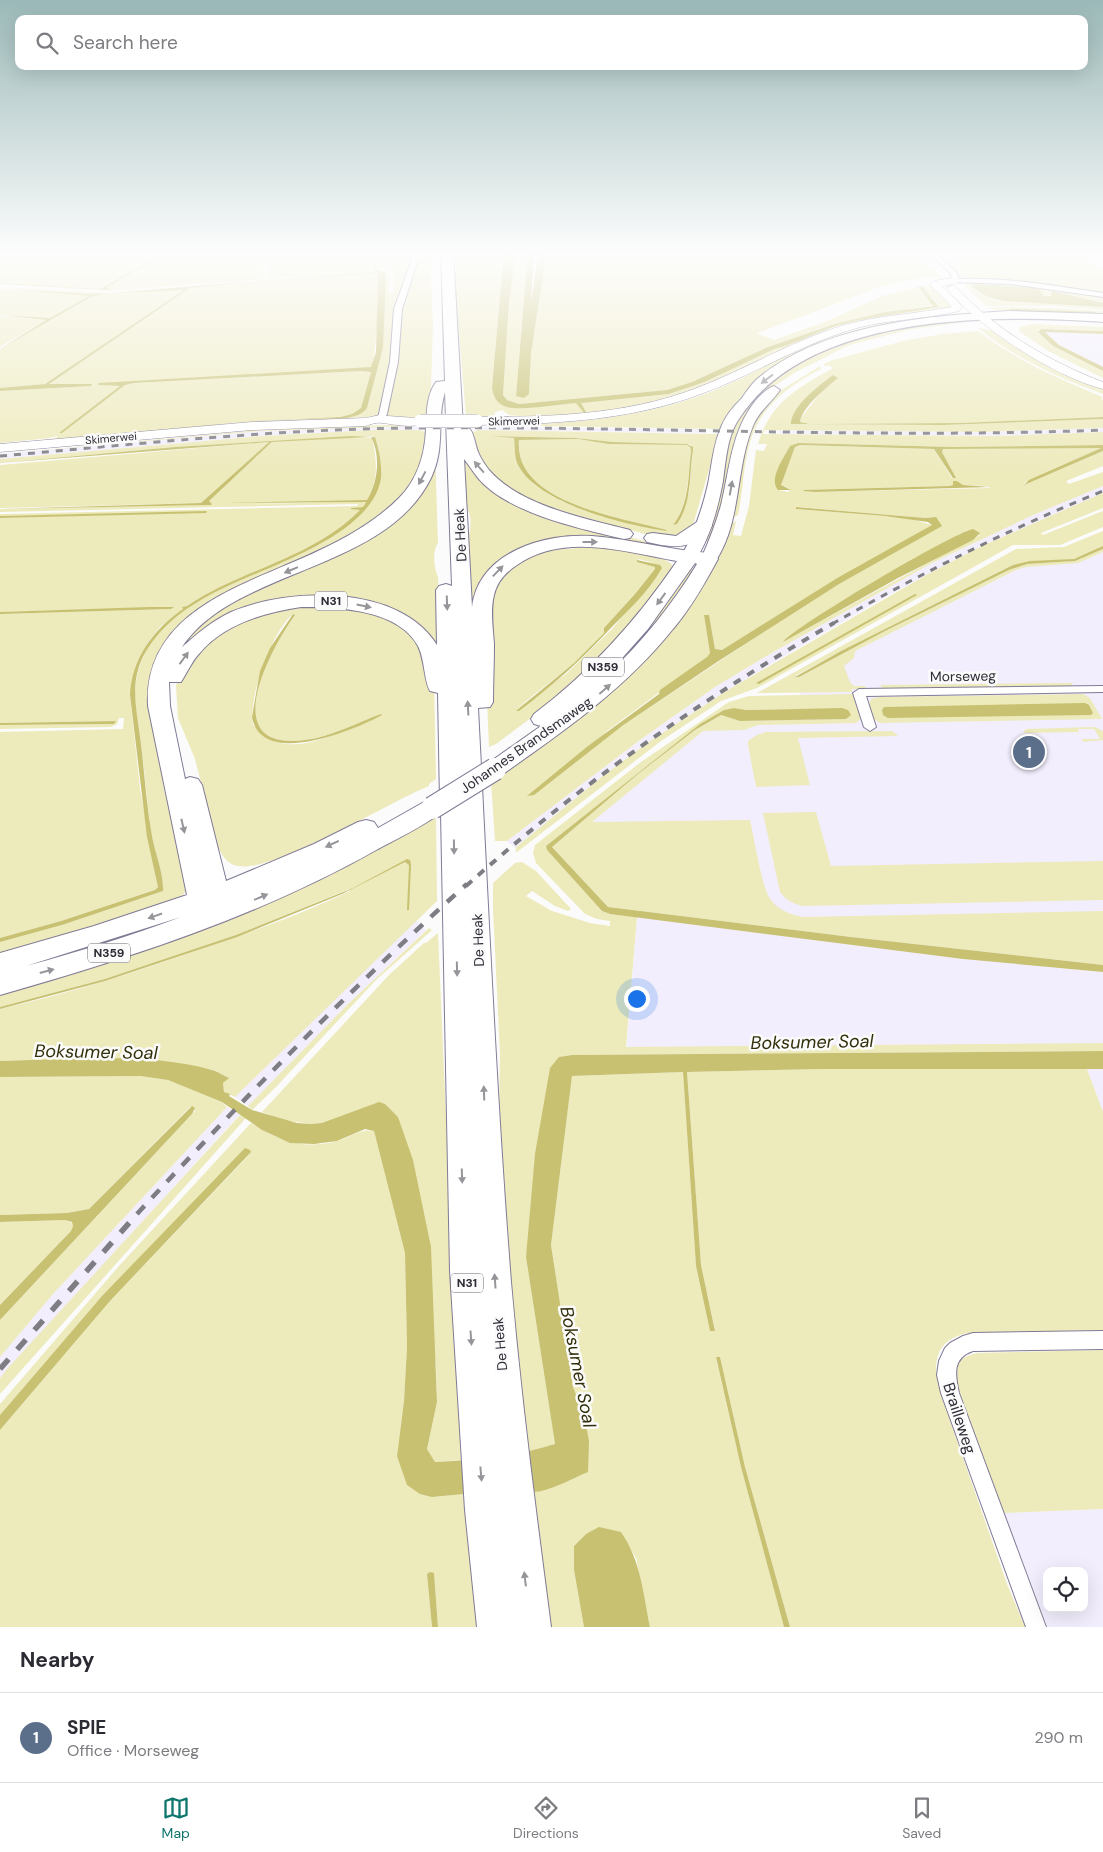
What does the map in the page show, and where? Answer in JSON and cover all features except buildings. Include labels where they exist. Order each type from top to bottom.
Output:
[{"type":"highway","name":"De Heak","points":[[443,327],[478,937],[492,1245],[493,1436]]},
{"type":"highway","name":"De Heak","points":[[447,327],[451,777],[466,1271],[493,1436],[500,1508],[497,1627]]},
{"type":"highway","name":"N31","points":[[211,903],[172,778],[172,766],[158,694],[161,670],[167,654],[184,631],[208,611],[246,590],[326,555],[360,537],[377,526],[406,501],[417,487],[429,464],[433,442],[434,397],[447,385],[460,401],[465,444],[469,454],[494,484],[519,499],[547,512],[696,557]]},
{"type":"highway","name":"N31","points":[[624,534],[679,542],[686,540],[703,526]]},
{"type":"highway","name":"N31","points":[[478,937],[488,913],[488,818],[482,708],[483,633],[481,615],[484,594],[491,580],[502,567],[522,554],[541,546],[563,543],[616,543],[696,557]]},
{"type":"highway","name":"Johannes Brandsmaweg","points":[[0,963],[211,903],[289,885],[356,851],[432,800],[566,720],[605,690],[626,670],[671,618],[690,592],[696,557]]},
{"type":"highway","name":"N31","points":[[211,903],[205,843],[171,703],[172,686],[179,665],[186,654],[198,642],[226,623],[258,610],[304,602],[344,602],[382,610],[407,623],[419,633],[433,657],[436,668],[441,758],[451,777]]},
{"type":"highway","name":"Johannes Brandsmaweg","points":[[0,984],[132,945],[304,857],[432,800]]},
{"type":"highway","name":"N31","points":[[205,843],[212,850],[220,867],[232,873],[249,872],[280,860],[304,857]]},
{"type":"highway","name":"De Heak","points":[[500,1508],[531,1627]]},
{"type":"main road","name":"Johannes Brandsmaweg","points":[[696,557],[715,486],[724,437],[736,411],[763,382],[809,353],[856,336],[893,327]]},
{"type":"main road","name":"Johannes Brandsmaweg","points":[[821,362],[856,348],[892,337],[948,327]]},
{"type":"main road","name":"Johannes Brandsmaweg","points":[[696,557],[722,528],[731,493],[738,448],[747,422],[766,397],[791,378]]},
{"type":"street","points":[[380,418],[383,414],[394,362],[397,327]]},
{"type":"street","name":"Skimerwei","points":[[0,448],[252,426],[366,422],[380,418],[398,422],[524,422],[624,412],[671,400],[723,381],[805,342],[854,327]]},
{"type":"street","points":[[999,327],[1015,343],[1044,361],[1075,376],[1103,386]]},
{"type":"street","points":[[1004,327],[1048,354],[1103,381]]},
{"type":"street","name":"Morseweg","points":[[870,727],[859,693],[1103,689]]},
{"type":"street","name":"Brailleweg","points":[[1036,1627],[950,1393],[946,1380],[947,1363],[956,1349],[973,1342],[1103,1340]]},
{"type":"shaded area","points":[[0,327],[34,327],[0,347]]},
{"type":"shaded area","points":[[35,327],[39,327],[0,349]]},
{"type":"shaded area","points":[[39,327],[129,327],[45,384],[0,388],[0,349]]},
{"type":"shaded area","points":[[129,327],[133,327],[49,384],[92,384],[91,386],[0,391],[0,388],[45,384]]},
{"type":"shaded area","points":[[133,327],[377,327],[373,365],[371,367],[98,385],[120,386],[60,433],[125,385],[134,383],[371,372],[361,408],[352,414],[340,417],[257,421],[67,438],[355,416],[367,408],[383,348],[384,327],[396,327],[378,416],[0,446],[57,438],[57,436],[0,443],[0,391],[90,386],[49,384]]},
{"type":"shaded area","points":[[377,327],[384,327],[383,348],[367,408],[357,415],[350,417],[236,423],[257,421],[340,417],[352,414],[361,408],[371,372],[134,383],[125,385],[62,433],[59,433],[120,386],[98,385],[99,383],[371,367],[376,352]]},
{"type":"shaded area","points":[[400,327],[433,327],[430,417],[388,417],[398,357]]},
{"type":"shaded area","points":[[458,327],[497,327],[492,387],[494,397],[512,408],[669,394],[706,382],[774,348],[791,344],[835,327],[851,327],[680,395],[625,409],[544,419],[509,415],[502,410],[495,412],[495,416],[527,419],[466,416]]},
{"type":"shaded area","points":[[497,327],[507,327],[503,395],[507,400],[519,404],[667,390],[692,382],[768,347],[827,327],[835,327],[774,349],[705,382],[669,394],[581,403],[586,412],[584,413],[576,403],[531,408],[507,407],[498,402],[493,394]]},
{"type":"shaded area","points":[[507,327],[522,327],[516,396],[520,397],[529,394],[531,353],[535,327],[773,327],[757,333],[774,340],[810,327],[827,327],[768,347],[692,382],[667,390],[519,404],[507,400],[503,395]]},
{"type":"shaded area","points":[[522,327],[535,327],[531,353],[529,394],[524,398],[516,396]]},
{"type":"shaded area","points":[[878,327],[838,338],[748,391],[728,415],[719,435],[693,525],[678,537],[652,536],[558,510],[517,496],[490,477],[469,434],[478,430],[718,434],[719,429],[482,425],[569,422],[626,415],[654,409],[723,387],[800,350],[854,330]],"holes":[[[491,436],[576,438],[613,442],[691,445],[693,450],[689,493],[677,524],[673,525],[682,508],[688,479],[691,450],[687,445],[608,444],[578,439],[519,440],[522,461],[533,479],[552,493],[574,504],[599,513],[666,531],[607,517],[563,502],[544,491],[529,479],[518,465],[515,455],[514,438]]]},
{"type":"shaded area","points":[[911,327],[930,327],[908,330],[849,345],[796,372],[768,390],[748,413],[734,440],[727,483],[712,542],[703,540],[730,434],[749,402],[782,371],[828,348],[878,332]]},
{"type":"shaded area","points":[[1020,327],[1103,327],[1103,331],[1038,330],[1053,346],[1103,371],[1103,378],[1048,351],[1019,331]]},
{"type":"shaded area","points":[[978,328],[996,331],[1103,387],[1103,394],[1070,381],[1022,358]]},
{"type":"shaded area","points":[[1041,329],[1103,331],[1103,334],[1045,332],[1059,345],[1103,367],[1103,371],[1053,346],[1038,332]]},
{"type":"shaded area","points":[[978,331],[1007,351],[1038,368],[1103,397],[1101,399],[1103,400],[1103,417],[961,423],[810,424],[800,422],[801,418],[833,376],[791,424],[944,425],[1103,419],[1103,428],[981,432],[765,430],[763,434],[995,436],[1103,432],[1103,445],[954,447],[798,443],[795,446],[934,449],[952,478],[956,478],[942,452],[943,449],[1098,447],[1101,448],[1024,483],[1026,484],[1103,451],[1103,466],[1066,481],[1069,484],[1103,472],[1103,486],[1033,515],[932,563],[775,651],[715,687],[640,740],[507,841],[495,841],[491,781],[607,694],[728,525],[736,521],[733,535],[741,536],[749,506],[756,450],[764,451],[767,444],[758,444],[763,429],[770,417],[787,398],[833,368],[828,365],[825,367],[824,364],[907,340]],"holes":[[[795,446],[781,485],[790,489],[789,492],[778,490],[779,475],[784,459]],[[953,481],[963,485],[988,486],[990,488],[815,492],[803,490],[949,486],[954,485]],[[799,507],[925,518],[933,517],[941,526],[871,564],[809,602],[622,726],[603,734],[707,657],[710,653],[704,615],[709,615],[715,649],[722,650],[932,525],[908,518],[796,509]],[[968,530],[980,535],[782,642],[870,585]]]},
{"type":"shaded area","points":[[1045,332],[1103,334],[1103,367],[1059,345]]},
{"type":"shaded area","points":[[820,366],[821,369],[798,382],[778,398],[761,418],[750,442],[744,469],[738,515],[730,519],[741,458],[755,417],[778,392]]},
{"type":"shaded area","points":[[833,375],[838,378],[810,404],[800,422],[810,424],[961,423],[1103,417],[1103,419],[944,425],[791,424],[792,417],[801,403]]},
{"type":"shaded area","points":[[236,423],[67,439],[190,427]]},
{"type":"shaded area","points":[[416,424],[418,426],[261,431],[0,454],[270,429]]},
{"type":"shaded area","points":[[419,425],[419,430],[261,436],[0,459],[0,454],[261,431]]},
{"type":"shaded area","points":[[479,427],[705,429],[705,433],[478,430]]},
{"type":"shaded area","points":[[1103,428],[1103,432],[995,436],[780,434],[779,430],[981,432]]},
{"type":"shaded area","points":[[372,430],[419,430],[429,433],[425,464],[389,513],[173,635],[158,654],[149,690],[159,740],[164,790],[174,820],[188,887],[183,895],[176,902],[0,956],[0,942],[62,925],[163,891],[162,878],[150,826],[135,695],[138,672],[142,660],[158,634],[181,613],[208,595],[331,537],[367,506],[379,486],[380,476],[374,436],[175,447],[0,463],[0,459],[261,436]]},
{"type":"shaded area","points":[[351,436],[375,437],[381,462],[381,478],[374,498],[360,515],[342,530],[320,544],[223,588],[187,609],[163,629],[150,645],[142,660],[135,688],[136,703],[150,826],[162,878],[163,891],[62,925],[0,942],[0,938],[61,921],[155,890],[158,887],[147,837],[130,695],[135,669],[140,657],[162,626],[183,609],[182,607],[230,582],[299,552],[341,527],[360,510],[351,508],[363,507],[366,502],[224,503],[367,500],[374,485],[377,461],[371,437],[272,442],[209,501],[211,505],[0,509],[201,503],[269,442],[0,463],[175,447]]},
{"type":"shaded area","points":[[490,436],[576,438],[613,442],[687,444],[693,447],[693,450],[688,498],[682,516],[677,524],[673,525],[683,508],[687,489],[691,450],[687,445],[608,444],[578,439],[519,440],[522,461],[533,479],[552,493],[574,504],[599,513],[666,531],[607,518],[563,501],[544,491],[528,479],[518,465],[515,455],[514,438]]},
{"type":"shaded area","points":[[372,438],[376,470],[374,485],[367,500],[224,505],[366,501],[363,507],[351,508],[360,510],[339,529],[314,546],[182,607],[183,609],[160,627],[149,641],[139,659],[130,695],[140,789],[158,887],[155,890],[61,921],[0,938],[0,732],[123,729],[124,718],[119,718],[117,724],[111,727],[0,729],[0,725],[114,724],[116,721],[0,723],[0,614],[171,609],[173,607],[0,612],[0,518],[207,512],[0,516],[0,514],[357,506],[358,504],[0,512],[0,509],[211,505],[209,501],[272,442]]},
{"type":"shaded area","points":[[269,442],[201,503],[0,508],[0,465]]},
{"type":"shaded area","points":[[798,443],[954,447],[1103,445],[1103,451],[1024,485],[1029,480],[1101,448],[943,449],[942,452],[956,478],[953,478],[934,449],[800,445],[795,447],[781,485],[791,490],[778,490],[775,480],[778,468],[790,446]]},
{"type":"shaded area","points":[[464,449],[480,474],[575,522],[670,548],[615,538],[586,536],[496,565],[475,685],[467,541],[470,519],[466,507]]},
{"type":"shaded area","points":[[435,451],[438,543],[434,560],[438,577],[442,663],[439,663],[421,631],[391,611],[352,600],[309,598],[265,605],[225,620],[192,642],[172,670],[168,684],[167,707],[209,876],[204,878],[163,711],[162,688],[164,671],[178,643],[196,624],[217,608],[240,595],[339,551],[384,523],[405,505],[422,484],[430,469]]},
{"type":"shaded area","points":[[953,481],[963,485],[991,487],[815,492],[803,490],[949,486],[953,485]]},
{"type":"shaded area","points":[[1103,486],[1103,493],[982,546],[887,596],[783,657],[650,741],[604,775],[515,848],[507,841],[640,740],[715,687],[775,651],[932,563],[1033,515]]},
{"type":"shaded area","points":[[1103,493],[1103,508],[1041,533],[1043,535],[1103,511],[1103,527],[1060,545],[1013,545],[757,688],[721,701],[661,741],[517,852],[515,851],[517,849],[515,848],[604,775],[650,741],[728,690],[928,574],[982,546]]},
{"type":"shaded area","points":[[796,507],[925,518],[936,517],[942,526],[839,584],[717,662],[622,726],[534,795],[527,796],[588,746],[659,694],[660,690],[707,657],[710,653],[704,615],[709,615],[715,649],[722,650],[839,577],[932,525],[928,522],[885,516],[796,509]]},
{"type":"shaded area","points":[[207,511],[206,513],[0,518],[0,516]]},
{"type":"shaded area","points":[[973,529],[980,533],[973,540],[898,578],[783,642],[793,633],[874,581],[936,546]]},
{"type":"shaded area","points":[[1103,531],[1103,546],[1077,558],[1013,565],[795,676],[799,677],[885,631],[1009,570],[1027,564],[1075,561],[1103,549],[1103,552],[1078,563],[1026,567],[1016,570],[855,651],[854,658],[844,666],[850,682],[854,686],[865,686],[866,689],[852,689],[852,692],[757,693],[1016,549],[1064,547]]},
{"type":"shaded area","points":[[602,546],[653,555],[671,564],[675,569],[650,607],[570,689],[496,744],[489,747],[487,701],[488,608],[501,577],[514,564],[543,551]],"holes":[[[639,559],[653,563],[661,568],[612,629],[566,674],[516,709],[574,663],[604,633],[604,628],[655,569],[655,567],[637,562]]]},
{"type":"shaded area","points":[[1103,546],[1103,549],[1075,561],[1027,564],[1009,570],[885,631],[799,677],[795,677],[841,651],[1013,565],[1030,561],[1074,559]]},
{"type":"shaded area","points":[[1103,549],[1103,965],[851,937],[553,845],[695,730],[804,709],[795,677],[926,610],[1022,565],[1081,560]]},
{"type":"shaded area","points":[[637,560],[660,565],[662,568],[650,586],[576,663],[531,702],[519,711],[516,711],[574,663],[604,633],[604,628],[655,569],[655,567],[637,562]]},
{"type":"shaded area","points":[[688,569],[693,570],[672,602],[623,666],[495,763],[495,758],[560,711]]},
{"type":"shaded area","points":[[915,594],[917,595],[759,684],[756,683]]},
{"type":"shaded area","points":[[292,605],[369,609],[415,634],[434,680],[436,779],[429,786],[332,835],[277,859],[255,865],[238,866],[227,861],[217,845],[195,759],[178,718],[176,686],[179,675],[223,628]],"holes":[[[293,614],[295,615],[273,651],[263,674],[257,696],[256,715],[262,731],[278,740],[305,740],[334,733],[381,714],[329,737],[300,744],[286,744],[274,741],[253,725],[254,698],[263,665],[277,635]]]},
{"type":"shaded area","points":[[174,607],[171,609],[0,614],[0,612]]},
{"type":"shaded area","points":[[293,614],[295,615],[273,651],[263,674],[257,696],[256,715],[262,731],[278,740],[305,740],[324,736],[382,715],[352,729],[310,741],[290,743],[272,741],[259,732],[252,717],[260,671],[270,648]]},
{"type":"shaded area","points":[[1073,683],[1071,686],[883,689],[880,685]]},
{"type":"shaded area","points":[[853,694],[861,719],[856,723],[758,725],[744,730],[703,731],[592,822],[750,820],[761,875],[771,900],[781,909],[802,917],[1103,911],[1103,965],[851,937],[608,907],[552,847],[638,774],[695,730],[721,715],[740,721],[846,719],[850,715],[804,709],[746,710],[734,708],[724,710],[700,724],[546,846],[547,850],[602,911],[610,914],[637,917],[626,1047],[1103,1043],[1103,1051],[572,1055],[559,1057],[526,1257],[555,1444],[538,1450],[528,1451],[498,1168],[500,1054],[493,883],[515,863],[522,862],[536,871],[571,909],[568,911],[555,906],[532,891],[526,896],[552,911],[590,923],[610,926],[610,921],[597,919],[585,914],[536,863],[533,853],[535,845],[641,762],[729,702],[749,696]]},
{"type":"shaded area","points":[[1083,694],[1090,698],[1102,719],[880,723],[874,719],[869,704],[871,699],[878,697]]},
{"type":"shaded area","points":[[1085,703],[1089,705],[1093,713],[1091,715],[888,718],[883,715],[882,710],[884,707]]},
{"type":"shaded area","points":[[734,708],[746,710],[842,708],[848,710],[851,715],[846,719],[740,721],[721,715],[695,730],[638,774],[552,847],[608,907],[851,937],[1103,965],[1103,972],[963,959],[610,914],[602,911],[547,850],[546,846],[700,724],[724,710]]},
{"type":"shaded area","points":[[116,721],[114,724],[0,725],[0,723]]},
{"type":"shaded area","points":[[1095,727],[1103,731],[1103,740],[1083,742],[1082,739],[1100,739],[1094,729],[1078,729],[1079,732],[1023,733],[1026,729]]},
{"type":"shaded area","points":[[892,731],[898,736],[798,738],[810,785],[756,787],[748,741],[757,735],[766,732]]},
{"type":"shaded area","points":[[816,812],[831,866],[1103,861],[1103,900],[802,906],[795,904],[780,892],[763,813]]},
{"type":"shaded area","points":[[436,816],[437,901],[235,1097],[224,1092],[223,1083],[228,1078],[214,1070],[141,1060],[0,1061],[0,1009],[76,989],[151,966],[239,936],[350,891],[349,889],[236,935],[105,979],[0,1007],[0,991]]},
{"type":"shaded area","points":[[407,859],[410,860],[411,865],[409,910],[407,910],[409,865],[405,862],[342,894],[237,937],[105,981],[0,1009],[0,1007],[105,979],[236,935],[353,888]]},
{"type":"shaded area","points":[[637,917],[963,959],[1103,972],[1103,1051],[626,1054]]},
{"type":"shaded area","points":[[416,920],[426,930],[349,1003],[248,1106],[235,1097]]},
{"type":"shaded area","points":[[429,928],[432,930],[376,980],[252,1110],[248,1106],[349,1003]]},
{"type":"shaded area","points":[[438,933],[461,1460],[435,1462],[427,1449],[437,1402],[436,1365],[398,1117],[311,1124],[283,1120],[262,1112],[389,975],[424,943]]},
{"type":"shaded area","points":[[1103,1051],[1103,1069],[821,1069],[687,1072],[701,1265],[715,1331],[710,1331],[696,1266],[683,1072],[572,1076],[551,1245],[573,1387],[584,1414],[589,1441],[588,1472],[539,1491],[523,1491],[480,1481],[463,1484],[464,1494],[432,1497],[420,1494],[407,1485],[397,1456],[404,1401],[407,1347],[405,1253],[374,1131],[365,1129],[337,1141],[314,1144],[290,1143],[262,1130],[222,1102],[168,1080],[140,1076],[0,1077],[0,1061],[135,1059],[188,1064],[216,1071],[229,1078],[223,1083],[224,1092],[230,1094],[229,1096],[252,1110],[297,1123],[322,1123],[379,1102],[385,1104],[398,1117],[413,1160],[431,1247],[437,1402],[427,1449],[435,1462],[480,1459],[555,1444],[526,1257],[535,1154],[550,1068],[559,1057],[572,1055]]},
{"type":"shaded area","points":[[821,1069],[1087,1069],[1103,1112],[1103,1330],[968,1333],[956,1336],[948,1341],[938,1355],[936,1364],[936,1374],[941,1395],[1007,1584],[1025,1627],[790,1627],[745,1467],[720,1357],[716,1358],[741,1467],[784,1627],[650,1627],[636,1558],[621,1532],[586,1534],[574,1546],[574,1570],[584,1627],[551,1627],[533,1492],[556,1486],[584,1414],[573,1387],[551,1245],[572,1076],[683,1072],[696,1266],[710,1331],[715,1330],[701,1265],[687,1072]]},
{"type":"shaded area","points":[[1087,1069],[1103,1069],[1103,1112]]},
{"type":"shaded area","points":[[140,1076],[168,1080],[222,1102],[227,1107],[53,1294],[0,1357],[0,1320],[195,1111],[194,1107],[190,1107],[89,1209],[67,1213],[0,1215],[0,1077]]},
{"type":"shaded area","points":[[192,1106],[195,1108],[192,1114],[0,1320],[0,1305],[71,1231],[73,1226],[72,1222],[65,1220],[0,1222],[0,1215],[67,1213],[89,1209]]},
{"type":"shaded area","points":[[227,1107],[240,1114],[0,1378],[0,1357],[53,1294]]},
{"type":"shaded area","points":[[240,1115],[246,1118],[0,1394],[0,1378],[7,1369]]},
{"type":"shaded area","points":[[251,1123],[282,1139],[314,1145],[337,1141],[364,1131],[374,1131],[405,1253],[407,1347],[404,1401],[397,1456],[432,1497],[464,1494],[480,1627],[438,1627],[434,1573],[427,1574],[432,1627],[0,1627],[0,1430],[110,1301],[251,1153],[102,1296],[0,1415],[0,1404],[119,1266]]},
{"type":"shaded area","points":[[245,1148],[251,1152],[110,1301],[0,1430],[0,1415],[102,1296]]},
{"type":"shaded area","points":[[65,1220],[72,1223],[71,1231],[0,1305],[0,1222]]},
{"type":"shaded area","points":[[1103,1350],[1103,1509],[1004,1513],[960,1393],[956,1379],[956,1367],[963,1359],[977,1353]]},
{"type":"shaded area","points":[[716,1357],[720,1357],[745,1467],[790,1627],[784,1627],[741,1467]]},
{"type":"shaded area","points":[[1103,1509],[1103,1627],[1047,1627],[1004,1513]]},
{"type":"shaded area","points":[[599,1527],[621,1532],[628,1543],[637,1566],[650,1627],[584,1627],[574,1570],[574,1546],[586,1534]]},
{"type":"shaded area","points":[[430,1572],[434,1573],[438,1627],[432,1627],[427,1574]]},
{"type":"railway","points":[[0,456],[207,438],[363,429],[501,428],[845,433],[1103,430]]},
{"type":"railway","points":[[832,624],[898,587],[965,553],[1103,491]]},
{"type":"railway","points":[[466,886],[553,813],[643,745],[737,682],[834,623]]},
{"type":"railway","points":[[137,1214],[298,1045],[381,963],[467,884]]},
{"type":"railway","points":[[0,1369],[138,1213]]},
{"type":"place","name":"SPIE","points":[[1029,752]]},
{"type":"water label","name":"Boksumer Soal","points":[[812,1042]]},
{"type":"water label","name":"Boksumer Soal","points":[[96,1052]]},
{"type":"water label","name":"Boksumer Soal","points":[[578,1367]]}]
